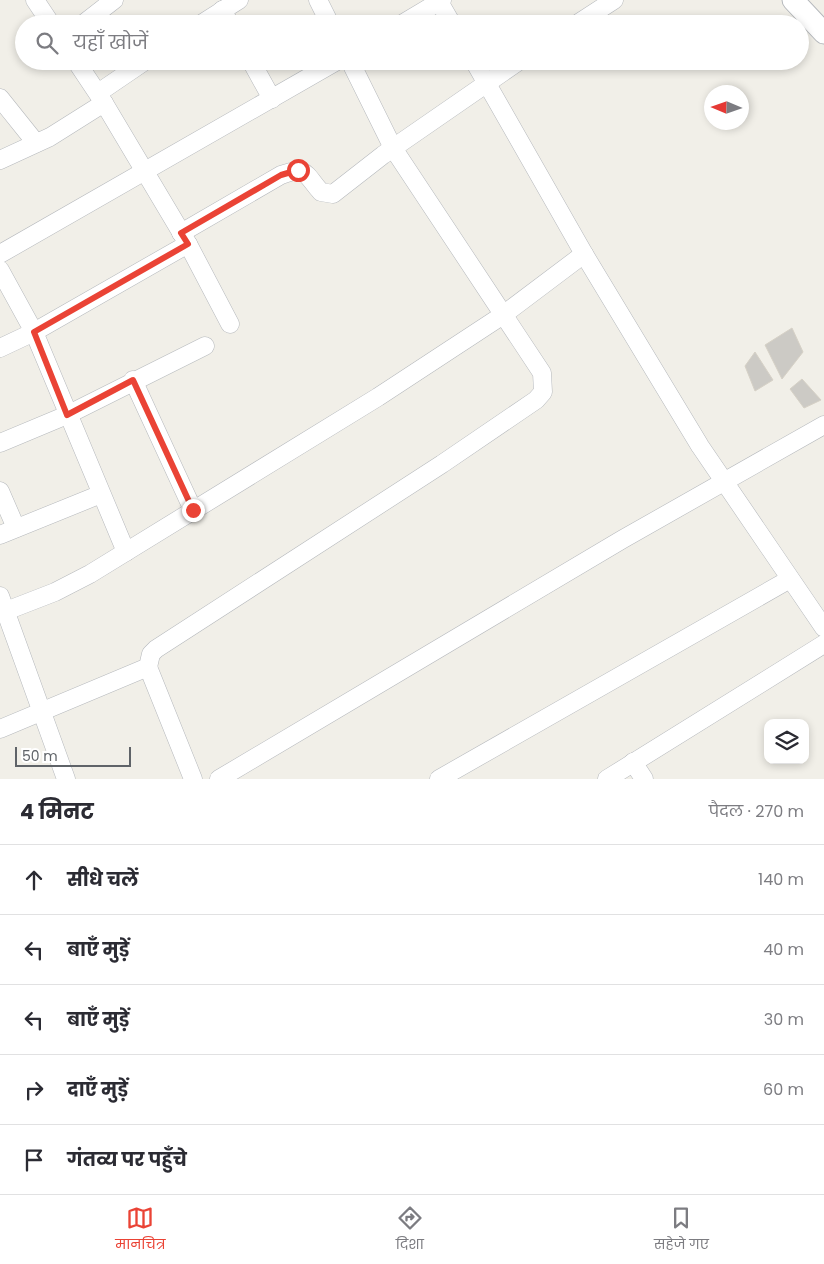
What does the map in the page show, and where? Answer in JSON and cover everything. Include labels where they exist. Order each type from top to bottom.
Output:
[{"type":"street","points":[[35,0],[45,15]]},
{"type":"street","points":[[95,15],[114,0]]},
{"type":"street","points":[[228,15],[239,0]]},
{"type":"street","points":[[318,0],[326,15]]},
{"type":"street","points":[[591,15],[614,0]]},
{"type":"street","points":[[793,0],[807,15]]},
{"type":"street","points":[[417,15],[440,1],[447,15]]},
{"type":"street","points":[[809,17],[824,33]]},
{"type":"street","points":[[82,70],[101,98],[185,239],[230,324]]},
{"type":"street","points":[[0,160],[36,143],[101,98],[134,70]]},
{"type":"street","points":[[256,70],[272,99]]},
{"type":"street","points":[[0,254],[322,70]]},
{"type":"street","points":[[193,779],[148,667],[151,654],[442,464],[536,400],[543,392],[542,373],[393,148],[354,70]]},
{"type":"street","points":[[480,70],[584,254],[700,446],[824,628]]},
{"type":"street","points":[[0,348],[34,332],[185,239],[281,175],[291,171],[302,170],[321,192],[332,194],[393,148],[505,70]]},
{"type":"street","points":[[0,98],[36,143]]},
{"type":"street","points":[[66,779],[3,604],[64,587],[126,552],[378,397],[503,315],[584,254]]},
{"type":"street","points":[[0,270],[34,332],[67,415],[126,552]]},
{"type":"street","points":[[0,443],[67,415],[133,380],[205,346]]},
{"type":"street","points":[[133,380],[193,510]]},
{"type":"street","points":[[219,779],[623,539],[824,425]]},
{"type":"street","points":[[0,491],[8,532],[101,494]]},
{"type":"street","points":[[439,779],[790,579]]},
{"type":"street","points":[[607,779],[824,644]]},
{"type":"street","points":[[0,729],[148,667]]},
{"type":"street","points":[[633,762],[644,779]]},
{"type":"building","points":[[792,328],[803,352],[782,379],[765,345]]},
{"type":"building","points":[[755,352],[773,380],[755,391],[745,366]]},
{"type":"building","points":[[802,379],[821,400],[804,408],[790,389]]},
{"type":"route","points":[[193,510],[133,380],[67,415],[34,332],[188,244],[181,233],[281,175],[298,170]]}]
